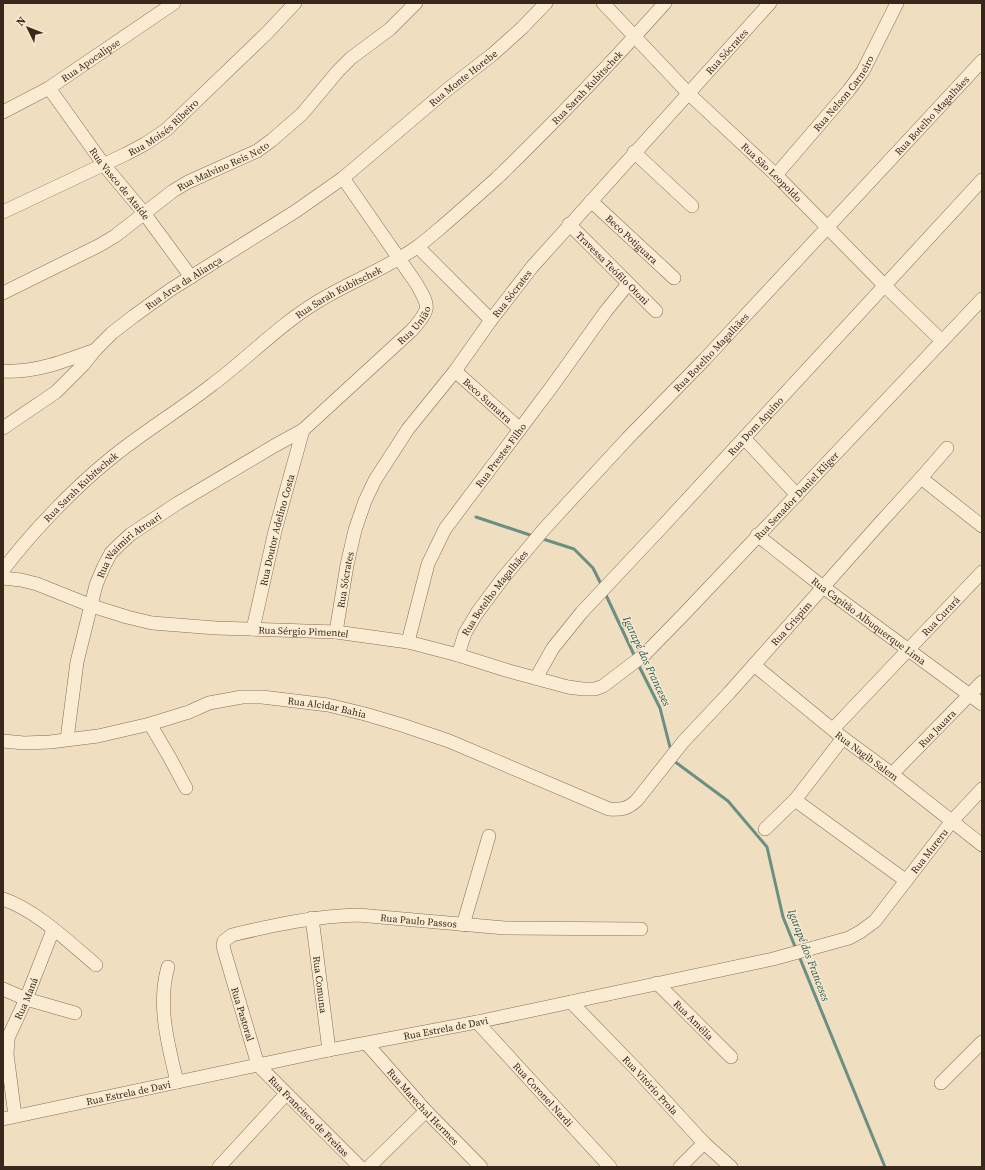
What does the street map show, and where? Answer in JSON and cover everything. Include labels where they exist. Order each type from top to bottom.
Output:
[{"type":"street","name":"Rua Apocalipse","points":[[3,112],[49,88],[174,3]]},
{"type":"street","name":"Rua Moisés Ribeiro","points":[[3,212],[104,165],[144,144],[166,130],[267,33],[295,3]]},
{"type":"street","name":"Rua Malvino Reis Neto","points":[[3,293],[100,245],[115,236],[173,191],[188,182],[245,157],[272,140],[302,114],[338,71],[351,58],[390,28],[416,3]]},
{"type":"street","name":"Rua Monte Horebe","points":[[376,150],[448,89],[493,54],[522,28],[546,3]]},
{"type":"street","name":"Rua São Leopoldo","points":[[603,3],[688,93],[776,175],[826,228],[942,340]]},
{"type":"street","name":"Rua Sarah Kubitschek","points":[[3,570],[16,553],[58,508],[87,478],[109,459],[212,385],[316,302],[418,247],[456,215],[525,151],[665,3]]},
{"type":"street","name":"Rua Sócrates","points":[[336,632],[347,565],[355,530],[375,480],[408,429],[455,371],[491,320],[532,267],[569,224],[770,3]]},
{"type":"street","name":"Rua Nelson Carneiro","points":[[776,175],[849,90],[863,71],[898,3]]},
{"type":"street","name":"Rua Botelho Magalhães","points":[[458,655],[465,633],[477,613],[503,578],[546,528],[627,439],[715,348],[982,61]]},
{"type":"street","name":"Rua Vasco de Ataíde","points":[[49,88],[104,165],[144,213],[191,277]]},
{"type":"street","name":"Rua Arca da Aliança","points":[[3,428],[56,392],[112,333],[134,316],[170,290],[296,211],[343,178],[376,150]]},
{"type":"street","points":[[634,152],[692,206]]},
{"type":"street","name":"Rua União","points":[[303,430],[412,330],[426,311],[427,305],[423,296],[398,258],[343,178]]},
{"type":"street","name":"Rua Dom Aquino","points":[[536,678],[548,654],[565,631],[982,180]]},
{"type":"street","name":"Beco Potiguara","points":[[591,201],[674,278]]},
{"type":"street","name":"Travessa Teófilo Otoni","points":[[569,224],[656,311]]},
{"type":"street","points":[[418,247],[491,320]]},
{"type":"street","name":"Rua Prestes Filho","points":[[408,642],[428,564],[445,529],[606,311],[628,284]]},
{"type":"street","name":"Rua Senador Daniel Kliger","points":[[604,686],[644,655],[685,613],[982,298]]},
{"type":"street","points":[[3,371],[29,370],[60,362],[95,350]]},
{"type":"street","name":"Beco Sumatra","points":[[455,371],[520,429]]},
{"type":"street","name":"Rua Waimiri Atroari","points":[[67,739],[77,662],[96,585],[111,554],[119,544],[131,534],[178,503],[303,430]]},
{"type":"street","name":"Rua Doutor Adelino Costa","points":[[253,629],[275,531],[303,430]]},
{"type":"street","points":[[744,438],[797,495]]},
{"type":"street","name":"Rua Crispim","points":[[637,800],[683,742],[922,478],[947,448]]},
{"type":"street","points":[[922,478],[982,526]]},
{"type":"street","name":"Rua Capitão Albuquerque Lima","points":[[758,536],[823,587],[982,704]]},
{"type":"street","name":"Rua Curará","points":[[833,729],[907,649],[982,572]]},
{"type":"street","name":"Rua Sérgio Pimentel","points":[[3,578],[37,584],[92,606],[152,623],[216,628],[298,632],[336,632],[408,642],[568,687],[595,689],[604,686]]},
{"type":"street","name":"Rua Nagib Salem","points":[[754,665],[843,738],[892,774],[982,845]]},
{"type":"street","name":"Rua Jauara","points":[[892,774],[982,682]]},
{"type":"street","name":"Rua Alcidar Bahia","points":[[3,741],[24,743],[50,742],[98,736],[150,724],[209,704],[242,697],[262,697],[328,705],[387,720],[449,742],[609,809],[624,809],[630,807],[637,800]]},
{"type":"street","points":[[150,724],[186,788]]},
{"type":"street","points":[[765,829],[795,800],[843,738]]},
{"type":"street","name":"Rua Mureru","points":[[880,915],[905,880],[952,821],[982,790]]},
{"type":"street","points":[[795,800],[905,880]]},
{"type":"street","points":[[463,925],[489,836]]},
{"type":"street","points":[[3,899],[11,901],[29,912],[96,965]]},
{"type":"street","name":"Rua Paulo Passos","points":[[228,963],[223,945],[224,941],[232,935],[281,923],[336,915],[414,919],[505,928],[641,929]]},
{"type":"street","name":"Rua Estrela de Davi","points":[[9,1117],[329,1050],[477,1022],[773,959],[849,938],[870,926],[880,915]]},
{"type":"street","name":"Rua Comuna","points":[[312,918],[329,1050]]},
{"type":"street","name":"Rua Maná","points":[[9,1117],[7,1054],[8,1038],[26,999],[53,930]]},
{"type":"street","name":"Rua Pastoral","points":[[228,963],[258,1065]]},
{"type":"street","points":[[168,967],[165,978],[163,1009],[170,1052],[177,1082]]},
{"type":"street","name":"Rua Amélia","points":[[657,983],[731,1057]]},
{"type":"street","points":[[3,989],[26,999],[75,1013]]},
{"type":"street","name":"Rua Vitório Prola","points":[[571,1002],[636,1069],[704,1143],[730,1167]]},
{"type":"street","name":"Rua Coronel Nardi","points":[[477,1022],[610,1167]]},
{"type":"street","points":[[941,1083],[982,1042]]},
{"type":"street","name":"Rua Marechal Hermes","points":[[367,1044],[426,1111],[481,1167]]},
{"type":"street","name":"Rua Francisco de Freitas","points":[[258,1065],[360,1167]]},
{"type":"street","points":[[219,1167],[286,1094]]},
{"type":"street","points":[[369,1167],[426,1111]]},
{"type":"street","points":[[680,1167],[704,1143]]},
{"type":"waterway","name":"Igarapé dos Franceses","points":[[476,517],[533,536]]},
{"type":"waterway","name":"Igarapé dos Franceses","points":[[540,538],[574,549],[593,568],[602,586]]},
{"type":"waterway","name":"Igarapé dos Franceses","points":[[605,593],[635,657]]},
{"type":"waterway","name":"Igarapé dos Franceses","points":[[638,664],[660,708],[671,751]]},
{"type":"waterway","name":"Igarapé dos Franceses","points":[[673,759],[728,801],[767,847],[783,917],[796,949]]},
{"type":"waterway","name":"Igarapé dos Franceses","points":[[799,956],[885,1167]]}]
